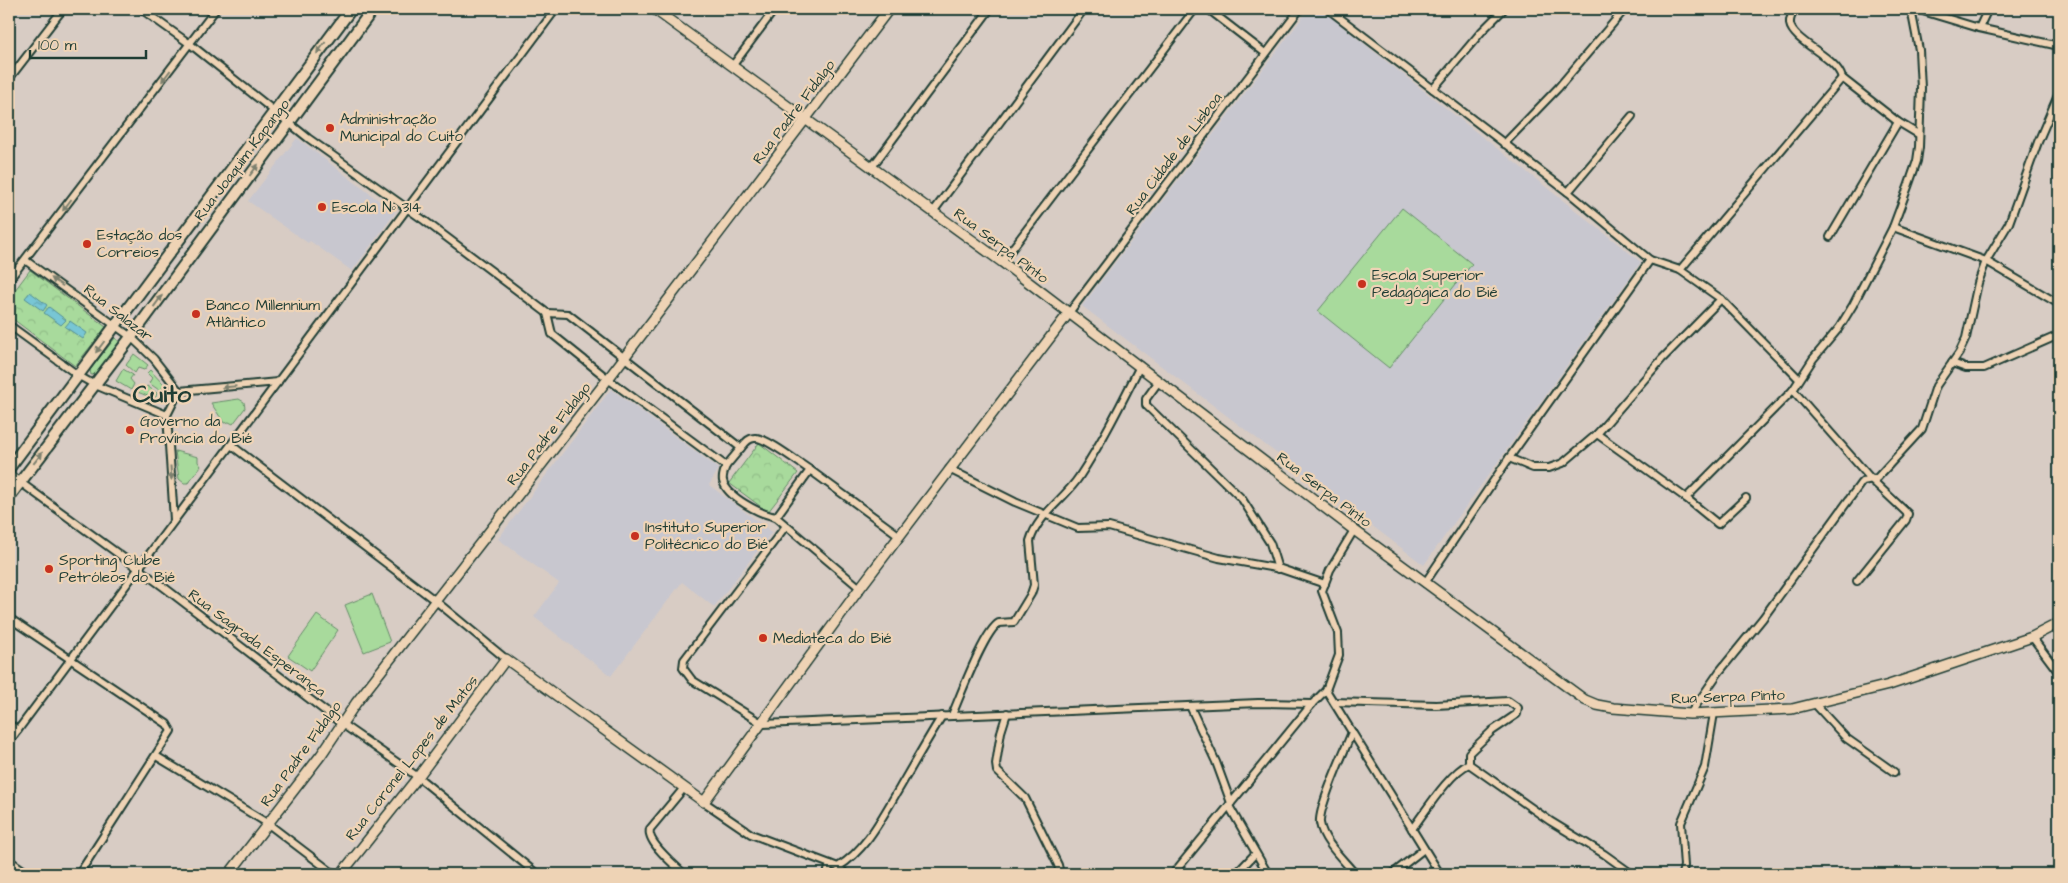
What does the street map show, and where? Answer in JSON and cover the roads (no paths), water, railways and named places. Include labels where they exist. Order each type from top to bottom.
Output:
[{"type":"main road","name":"Rua Joaquim Kapango","points":[[9,468],[351,9]]},
{"type":"main road","name":"Rua Joaquim Kapango","points":[[9,497],[131,337],[373,9]]},
{"type":"main road","points":[[335,30],[348,42]]},
{"type":"main road","points":[[193,220],[208,232]]},
{"type":"street","points":[[9,80],[62,9]]},
{"type":"street","points":[[141,9],[190,44],[289,124],[547,313],[568,314],[740,448]]},
{"type":"street","points":[[9,280],[216,9]]},
{"type":"street","points":[[9,742],[556,9]]},
{"type":"street","points":[[733,65],[775,9]]},
{"type":"street","name":"Rua Padre Fidalgo","points":[[229,874],[321,755],[356,702],[436,602],[625,357],[889,9]]},
{"type":"street","points":[[872,167],[990,9]]},
{"type":"street","points":[[934,212],[1084,9]]},
{"type":"street","points":[[1002,262],[1195,9]]},
{"type":"street","points":[[1208,9],[1265,53]]},
{"type":"street","name":"Rua Cidade de Lisboa","points":[[1068,314],[1300,9]]},
{"type":"street","points":[[1328,9],[1568,192],[1650,260],[1680,270],[1721,298],[1800,379]]},
{"type":"street","points":[[1433,89],[1482,30],[1504,9]]},
{"type":"street","points":[[1504,144],[1558,88],[1625,9]]},
{"type":"street","points":[[1795,9],[1790,18],[1790,27],[1841,71],[1842,78],[1898,122],[1918,134]]},
{"type":"street","points":[[1686,498],[1793,390],[1853,305],[1893,227],[1917,161],[1921,88],[1919,50],[1911,9]]},
{"type":"street","points":[[1916,9],[1979,28],[2059,46]]},
{"type":"street","points":[[1979,28],[1988,9]]},
{"type":"street","name":"Rua Serpa Pinto","points":[[659,10],[1002,262],[1354,530],[1585,700],[1597,705],[1613,708],[1690,714],[1792,709],[1889,685],[2032,637],[2059,623]]},
{"type":"street","points":[[1680,270],[1842,78]]},
{"type":"street","points":[[1690,714],[1719,672],[1763,618],[1861,483],[1877,478],[1917,437],[1928,417],[1936,386],[1966,338],[1978,283],[1986,261],[2009,223],[2038,142],[2059,92]]},
{"type":"street","points":[[1568,192],[1632,116]]},
{"type":"street","points":[[1830,238],[1898,122]]},
{"type":"street","points":[[1893,227],[1986,261],[2059,304]]},
{"type":"street","name":"Rua Salazar","points":[[25,260],[117,325],[154,359],[179,391]]},
{"type":"street","points":[[1425,583],[1509,458],[1650,260]]},
{"type":"street","points":[[1509,458],[1533,468],[1549,468],[1562,463],[1597,434],[1662,359],[1721,298]]},
{"type":"street","points":[[547,313],[552,334],[608,379],[726,466]]},
{"type":"street","points":[[704,802],[763,724],[860,588],[1068,314]]},
{"type":"street","points":[[9,325],[79,376],[95,385],[166,415]]},
{"type":"street","points":[[1952,363],[1966,368],[1984,368],[2059,335]]},
{"type":"street","points":[[952,716],[977,658],[993,628],[999,623],[1014,622],[1031,594],[1034,584],[1030,541],[1045,514],[1068,492],[1079,478],[1108,429],[1140,366]]},
{"type":"street","points":[[1159,381],[1146,399],[1146,405],[1242,499],[1270,543],[1278,569]]},
{"type":"street","points":[[174,520],[166,415],[179,391],[278,382]]},
{"type":"street","points":[[1793,390],[1872,480],[1908,514],[1906,520],[1857,581]]},
{"type":"street","points":[[1597,434],[1686,498],[1718,524],[1746,498]]},
{"type":"street","points":[[860,588],[785,527],[776,517],[754,510],[725,488],[722,478],[726,466],[748,440],[756,438],[768,442],[810,470],[900,536]]},
{"type":"street","points":[[231,445],[436,602],[506,659],[704,802],[751,834],[838,867],[846,874]]},
{"type":"street","points":[[949,469],[1078,528],[1109,527],[1219,558],[1278,569],[1325,584]]},
{"type":"street","points":[[776,517],[810,470]]},
{"type":"street","name":"Rua Sagrada Esperança","points":[[9,474],[342,724],[418,777],[537,874]]},
{"type":"street","points":[[785,527],[684,660],[683,668],[692,680],[763,724],[1258,703],[1312,704]]},
{"type":"street","points":[[1173,874],[1312,704],[1326,690],[1339,655],[1338,634],[1322,592],[1330,570],[1354,530]]},
{"type":"street","points":[[9,618],[167,724],[171,731],[78,874]]},
{"type":"street","points":[[2032,637],[2059,673]]},
{"type":"street","name":"Rua Coronel Lopes de Matos","points":[[340,874],[418,777],[506,659]]},
{"type":"street","points":[[1326,690],[1440,874]]},
{"type":"street","points":[[1334,702],[1436,705],[1508,701],[1515,705],[1518,708],[1517,714],[1468,753],[1470,764],[1550,821],[1604,854],[1632,874]]},
{"type":"street","points":[[1814,704],[1846,738],[1894,772]]},
{"type":"street","points":[[1190,706],[1216,762],[1230,804],[1255,854],[1268,874]]},
{"type":"street","points":[[1007,713],[1001,732],[996,764],[997,771],[1025,798],[1058,865],[1060,874]]},
{"type":"street","points":[[1682,874],[1684,866],[1681,823],[1705,767],[1714,713]]},
{"type":"street","points":[[838,867],[848,861],[860,849],[874,831],[942,716]]},
{"type":"street","points":[[9,724],[18,730]]},
{"type":"street","points":[[1352,732],[1333,778],[1321,814],[1320,824],[1329,842],[1356,874]]},
{"type":"street","points":[[156,756],[267,824],[334,874]]},
{"type":"street","points":[[1412,829],[1442,788],[1470,764]]},
{"type":"street","points":[[684,788],[650,829],[649,834],[653,842],[684,874]]},
{"type":"street","points":[[1392,874],[1424,849]]},
{"type":"street","points":[[1236,874],[1255,854]]},
{"type":"street","points":[[9,860],[29,874]]},
{"type":"street","points":[[828,874],[830,864]]},
{"type":"water","points":[[30,292],[47,305],[43,311],[25,298]]},
{"type":"water","points":[[49,307],[66,320],[61,325],[44,313]]},
{"type":"water","points":[[70,321],[87,333],[83,339],[65,327]]},
{"type":"place","name":"Administração Municipal do Cuíto","points":[[330,128]]},
{"type":"place","name":"Escola Nº 314","points":[[322,207]]},
{"type":"place","name":"Estação dos Correios","points":[[87,244]]},
{"type":"place","name":"Escola Superior Pedagógica do Bié","points":[[1362,284]]},
{"type":"place","name":"Banco Millennium Atlântico","points":[[196,314]]},
{"type":"place","name":"Governo da Província do Bié","points":[[130,430]]},
{"type":"place","name":"Instituto Superior Politécnico do Bié","points":[[635,536]]},
{"type":"place","name":"Sporting Clube Petróleos do Bié","points":[[49,569]]},
{"type":"place","name":"Mediateca do Bié","points":[[763,638]]},
{"type":"district","name":"Cuito","points":[[162,394]]}]
